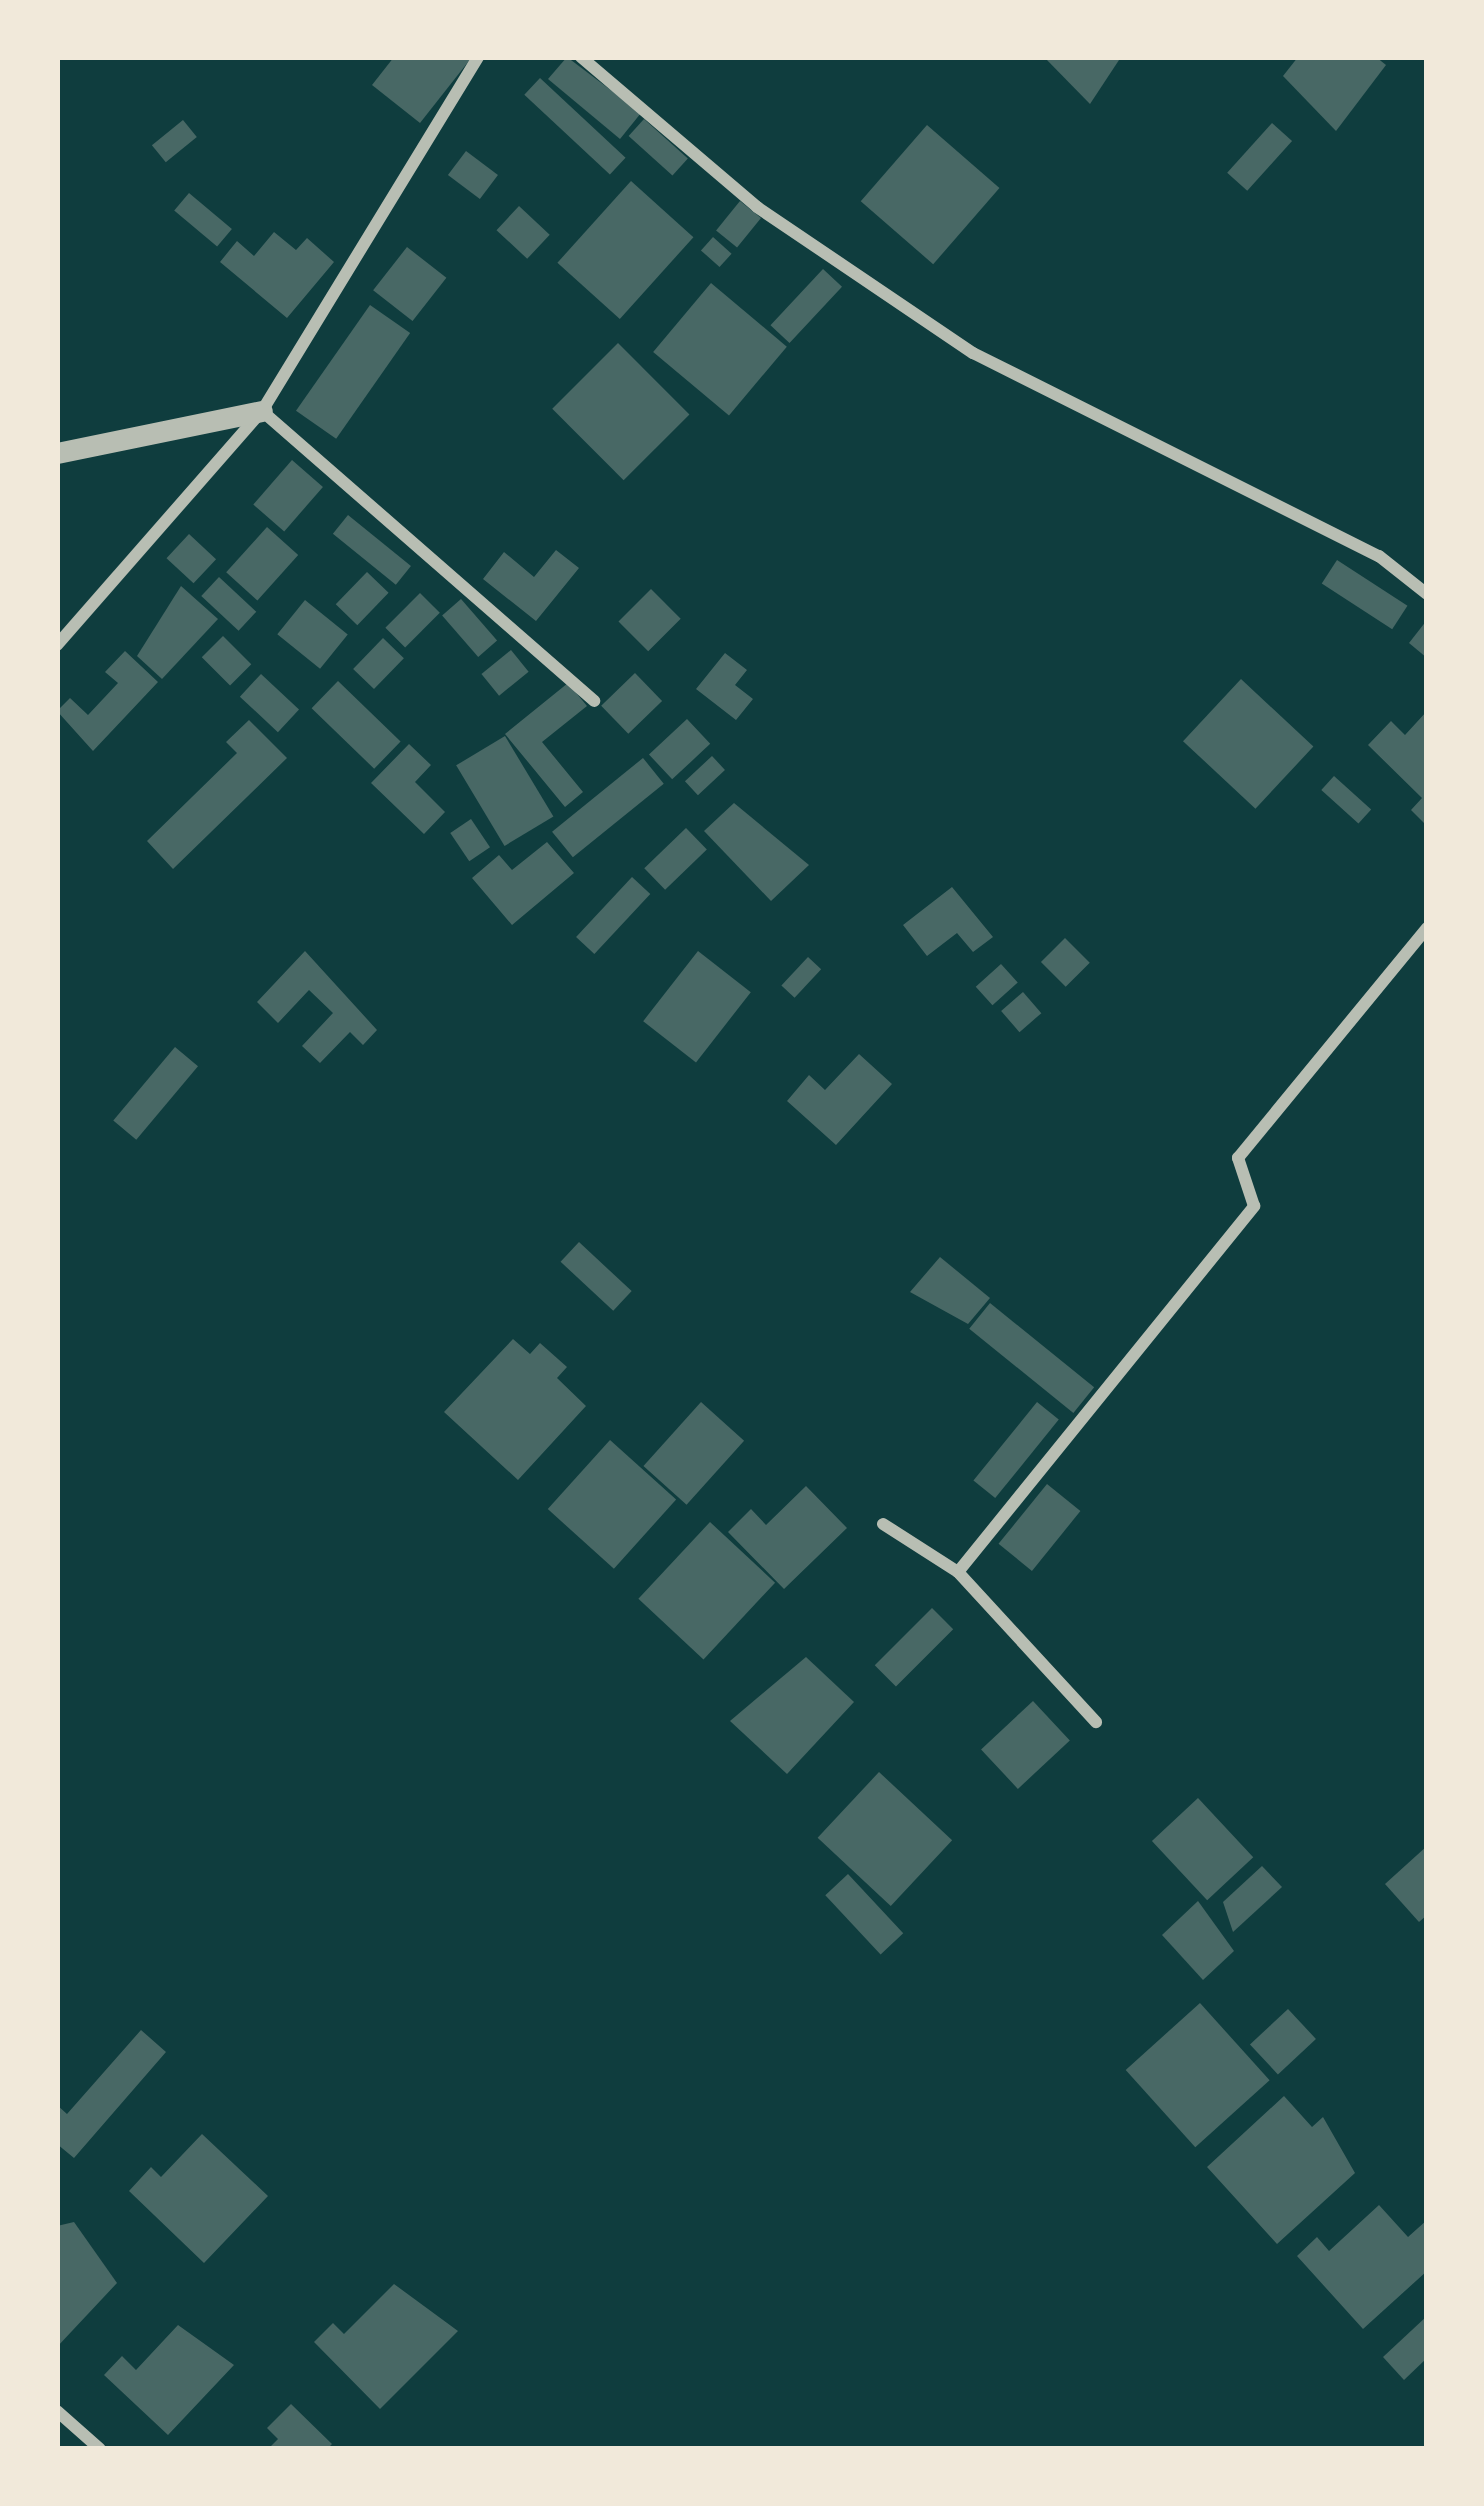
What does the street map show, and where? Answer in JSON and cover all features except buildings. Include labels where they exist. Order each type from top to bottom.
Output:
[{"type":"street","points":[[57,645],[262,411],[478,57]]},
{"type":"street","points":[[581,57],[757,207],[973,353],[1379,556],[1427,594]]},
{"type":"street","points":[[57,453],[262,411]]},
{"type":"street","points":[[262,411],[594,701]]},
{"type":"street","points":[[958,1573],[1254,1206],[1238,1158],[1427,928]]},
{"type":"street","points":[[883,1523],[958,1573],[1096,1722]]},
{"type":"street","points":[[57,2411],[100,2449]]}]
